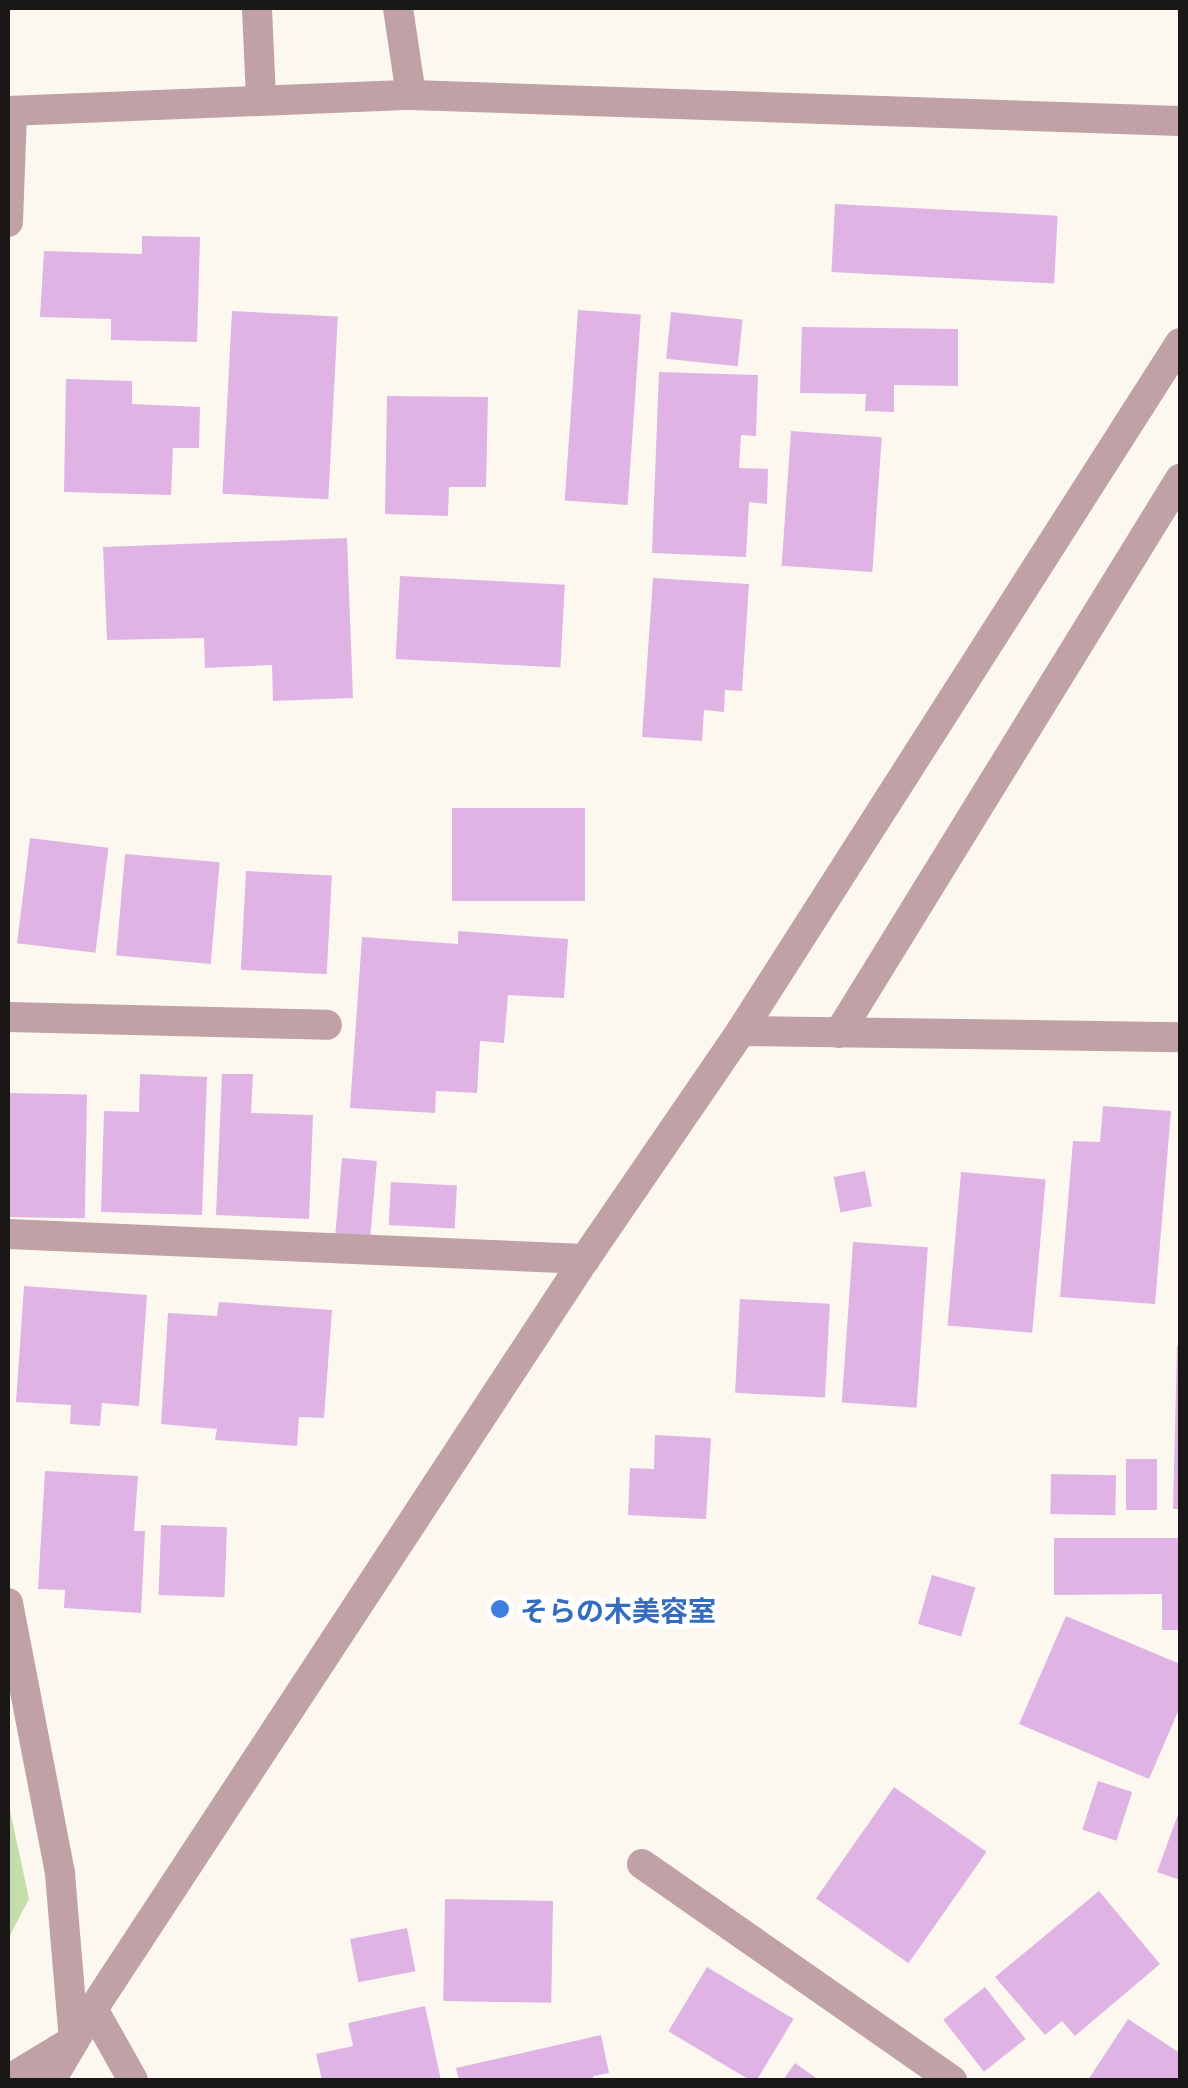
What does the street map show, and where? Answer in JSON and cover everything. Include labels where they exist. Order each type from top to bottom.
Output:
[{"type":"street","points":[[257,8],[261,98]]},
{"type":"street","points":[[398,8],[411,95]]},
{"type":"street","points":[[8,222],[10,111],[411,95],[1180,121]]},
{"type":"street","points":[[51,2080],[93,2009],[585,1259],[741,1031],[1180,343]]},
{"type":"street","points":[[839,1033],[1180,479]]},
{"type":"street","points":[[8,1018],[327,1025]]},
{"type":"street","points":[[741,1031],[1180,1038]]},
{"type":"street","points":[[8,1234],[585,1259]]},
{"type":"street","points":[[8,1603],[60,1874],[74,2040]]},
{"type":"street","points":[[642,1864],[952,2080]]},
{"type":"street","points":[[93,2009],[133,2080]]},
{"type":"street","points":[[8,2080],[74,2040]]},
{"type":"green space","points":[[8,1801],[29,1899],[8,1939]]},
{"type":"building","points":[[835,204],[1058,216],[1054,284],[831,272]]},
{"type":"building","points":[[142,236],[200,237],[197,342],[111,340],[111,319],[40,317],[44,251],[142,254]]},
{"type":"building","points":[[578,310],[641,314],[628,505],[565,501]]},
{"type":"building","points":[[232,311],[338,317],[328,499],[222,494]]},
{"type":"building","points":[[671,312],[743,320],[738,366],[666,359]]},
{"type":"building","points":[[802,327],[958,329],[958,386],[894,385],[894,412],[865,411],[866,394],[800,393]]},
{"type":"building","points":[[659,372],[758,375],[756,436],[741,435],[739,468],[768,469],[767,504],[749,502],[746,557],[652,553]]},
{"type":"building","points":[[66,379],[132,381],[132,404],[200,407],[199,448],[173,448],[171,495],[64,492]]},
{"type":"building","points":[[387,396],[488,397],[486,487],[449,487],[448,516],[385,514]]},
{"type":"building","points":[[791,431],[882,437],[872,572],[782,566]]},
{"type":"building","points":[[347,538],[353,698],[273,701],[272,665],[205,668],[204,638],[107,640],[103,547]]},
{"type":"building","points":[[400,576],[565,585],[560,668],[396,659]]},
{"type":"building","points":[[653,578],[749,584],[742,691],[725,690],[724,712],[704,710],[702,741],[642,737]]},
{"type":"building","points":[[452,808],[585,808],[585,901],[452,901]]},
{"type":"building","points":[[30,838],[108,848],[95,953],[17,943]]},
{"type":"building","points":[[125,854],[220,862],[211,964],[116,956]]},
{"type":"building","points":[[246,871],[332,876],[327,974],[241,970]]},
{"type":"building","points":[[458,931],[568,939],[564,998],[508,995],[504,1043],[480,1041],[477,1093],[436,1091],[435,1113],[350,1108],[362,937],[458,944]]},
{"type":"building","points":[[140,1074],[207,1077],[202,1215],[101,1212],[104,1111],[139,1112]]},
{"type":"building","points":[[222,1074],[253,1074],[251,1113],[313,1115],[309,1219],[216,1215]]},
{"type":"building","points":[[8,1093],[87,1094],[85,1218],[8,1217]]},
{"type":"building","points":[[1103,1106],[1171,1111],[1155,1304],[1060,1297],[1073,1141],[1100,1142]]},
{"type":"building","points":[[342,1158],[377,1161],[370,1237],[335,1234]]},
{"type":"building","points":[[865,1171],[872,1206],[840,1212],[834,1177]]},
{"type":"building","points":[[961,1172],[1046,1179],[1032,1333],[948,1325]]},
{"type":"building","points":[[391,1182],[457,1185],[455,1228],[389,1225]]},
{"type":"building","points":[[853,1242],[928,1247],[917,1408],[842,1403]]},
{"type":"building","points":[[24,1286],[147,1295],[139,1406],[102,1403],[100,1426],[70,1424],[71,1405],[16,1402]]},
{"type":"building","points":[[740,1299],[830,1304],[825,1398],[735,1393]]},
{"type":"building","points":[[219,1302],[332,1310],[324,1418],[299,1417],[297,1446],[215,1440],[217,1429],[161,1424],[168,1313],[217,1316]]},
{"type":"building","points":[[1177,1345],[1180,1509],[1173,1509]]},
{"type":"building","points":[[655,1435],[711,1438],[706,1519],[628,1515],[630,1468],[654,1469]]},
{"type":"building","points":[[1126,1459],[1157,1459],[1157,1510],[1126,1510]]},
{"type":"building","points":[[45,1471],[138,1476],[134,1531],[145,1531],[141,1613],[64,1608],[65,1590],[38,1589]]},
{"type":"building","points":[[1051,1474],[1116,1475],[1115,1515],[1050,1514]]},
{"type":"building","points":[[161,1525],[227,1527],[225,1597],[159,1595]]},
{"type":"building","points":[[1054,1538],[1180,1538],[1180,1630],[1162,1630],[1162,1594],[1054,1595]]},
{"type":"building","points":[[932,1575],[975,1587],[961,1636],[918,1624]]},
{"type":"building","points":[[1066,1616],[1180,1664],[1180,1707],[1149,1779],[1019,1724]]},
{"type":"building","points":[[1098,1781],[1132,1792],[1116,1841],[1082,1830]]},
{"type":"building","points":[[894,1787],[987,1852],[909,1963],[816,1898]]},
{"type":"building","points":[[1180,1809],[1180,1880],[1157,1872]]},
{"type":"building","points":[[1099,1891],[1160,1964],[1075,2036],[1062,2021],[1045,2035],[995,1977]]},
{"type":"building","points":[[445,1899],[553,1901],[551,2003],[443,2001]]},
{"type":"building","points":[[407,1928],[415,1971],[358,1982],[350,1939]]},
{"type":"building","points":[[707,1967],[794,2019],[757,2080],[749,2080],[668,2031]]},
{"type":"building","points":[[985,1987],[1026,2039],[984,2072],[943,2020]]},
{"type":"building","points":[[425,2006],[441,2080],[322,2080],[316,2054],[353,2046],[348,2023]]},
{"type":"building","points":[[1128,2019],[1180,2053],[1180,2080],[1088,2080]]},
{"type":"building","points":[[601,2035],[609,2073],[593,2076],[594,2080],[459,2080],[456,2068]]},
{"type":"building","points":[[795,2063],[819,2080],[783,2080]]},
{"type":"place","name":"そらの木美容室","points":[[500,1609]]}]
